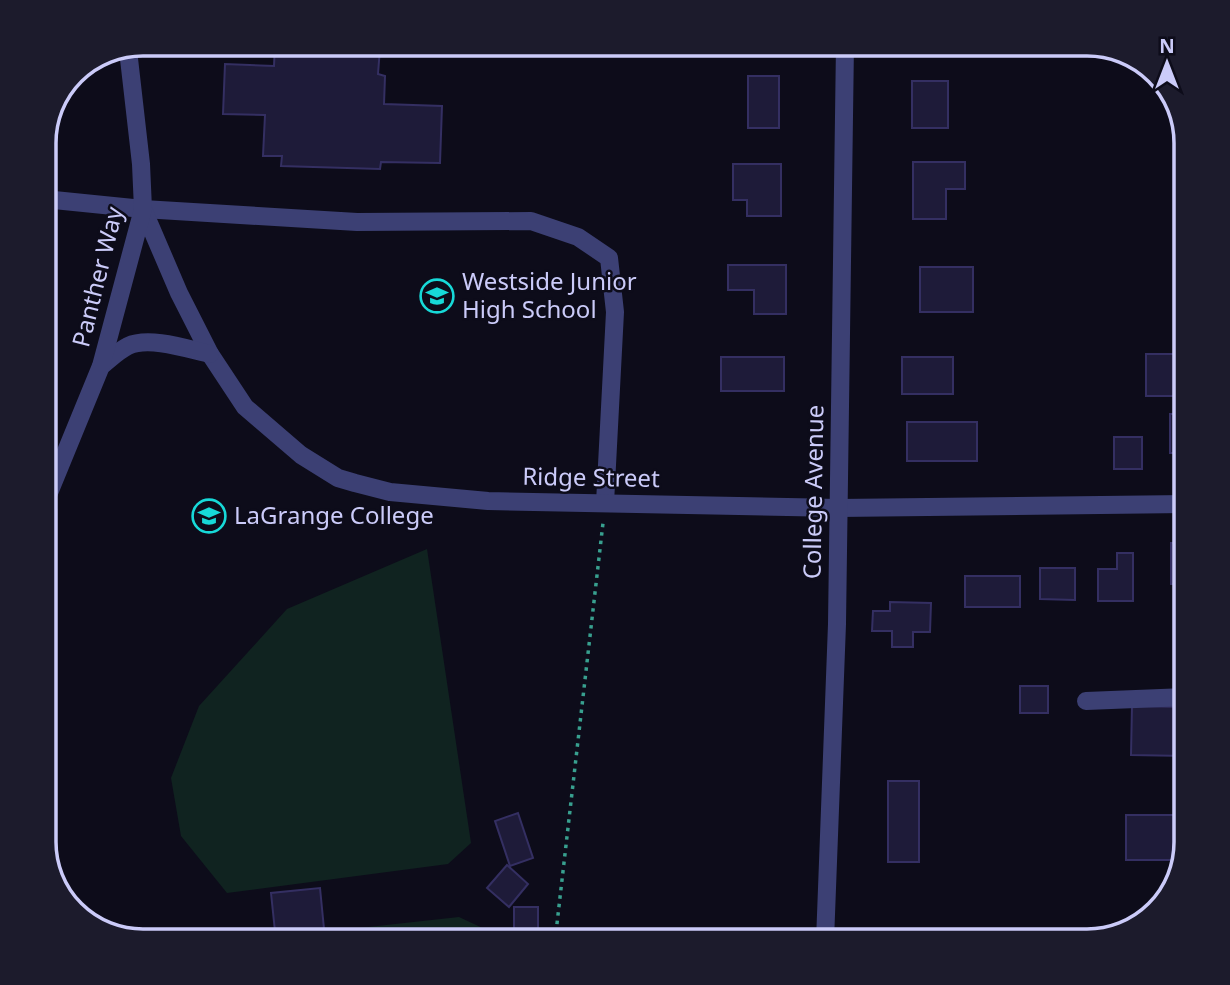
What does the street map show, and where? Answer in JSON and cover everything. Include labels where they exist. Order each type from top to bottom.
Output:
[{"type":"street","name":"College Avenue","points":[[825,929],[837,624],[845,56]]},
{"type":"street","name":"Panther Way","points":[[56,476],[101,366],[143,209],[141,164],[129,58]]},
{"type":"street","points":[[56,200],[143,209],[357,222],[531,221],[578,237],[609,258],[615,312],[605,503]]},
{"type":"street","name":"Ridge Street","points":[[143,209],[179,293],[210,354],[245,407],[301,455],[338,478],[390,492],[488,501],[838,508],[1174,504]]},
{"type":"street","points":[[101,366],[128,346],[145,343],[177,346],[210,354]]},
{"type":"street","points":[[1086,701],[1174,697]]},
{"type":"path","points":[[556,929],[605,503]]},
{"type":"green space","points":[[427,549],[471,843],[448,864],[227,893],[181,836],[171,778],[199,706],[287,609]]},
{"type":"green space","points":[[459,917],[485,929],[350,929]]},
{"type":"building","points":[[274,56],[379,56],[378,74],[385,76],[384,104],[442,106],[440,163],[381,162],[380,169],[281,166],[282,156],[263,156],[265,115],[223,114],[225,64],[274,66]]},
{"type":"building","points":[[748,76],[779,76],[779,128],[748,128]]},
{"type":"building","points":[[912,81],[948,81],[948,128],[912,128]]},
{"type":"building","points":[[913,162],[965,162],[965,189],[946,189],[946,219],[913,219]]},
{"type":"building","points":[[733,164],[781,164],[781,216],[747,216],[747,200],[733,200]]},
{"type":"building","points":[[728,265],[786,265],[786,314],[754,314],[754,290],[728,290]]},
{"type":"building","points":[[920,267],[973,267],[973,312],[920,312]]},
{"type":"building","points":[[1146,354],[1174,354],[1174,396],[1146,396]]},
{"type":"building","points":[[721,357],[784,357],[784,391],[721,391]]},
{"type":"building","points":[[902,357],[953,357],[953,394],[902,394]]},
{"type":"building","points":[[1170,414],[1174,414],[1174,453],[1170,453]]},
{"type":"building","points":[[907,422],[977,422],[977,461],[907,461]]},
{"type":"building","points":[[1114,437],[1142,437],[1142,469],[1114,469]]},
{"type":"building","points":[[1171,543],[1174,543],[1174,584],[1171,584]]},
{"type":"building","points":[[1117,553],[1133,553],[1133,601],[1098,601],[1098,569],[1117,569]]},
{"type":"building","points":[[1040,568],[1075,568],[1075,600],[1040,599]]},
{"type":"building","points":[[965,576],[1020,576],[1020,607],[965,607]]},
{"type":"building","points":[[890,602],[931,603],[930,632],[913,632],[913,647],[892,647],[892,631],[872,631],[873,611],[890,611]]},
{"type":"building","points":[[1020,686],[1048,686],[1048,713],[1020,713]]},
{"type":"building","points":[[1132,706],[1174,707],[1174,756],[1131,755]]},
{"type":"building","points":[[888,781],[919,781],[919,862],[888,862]]},
{"type":"building","points":[[518,813],[533,858],[510,866],[495,821]]},
{"type":"building","points":[[1126,815],[1174,815],[1172,860],[1126,860]]},
{"type":"building","points":[[507,865],[528,884],[509,907],[487,888]]},
{"type":"building","points":[[320,888],[324,929],[275,929],[271,893]]},
{"type":"building","points":[[514,907],[538,907],[538,929],[514,929]]},
{"type":"place","name":"Westside Junior High School","points":[[437,296]]},
{"type":"place","name":"LaGrange College","points":[[209,516]]}]
